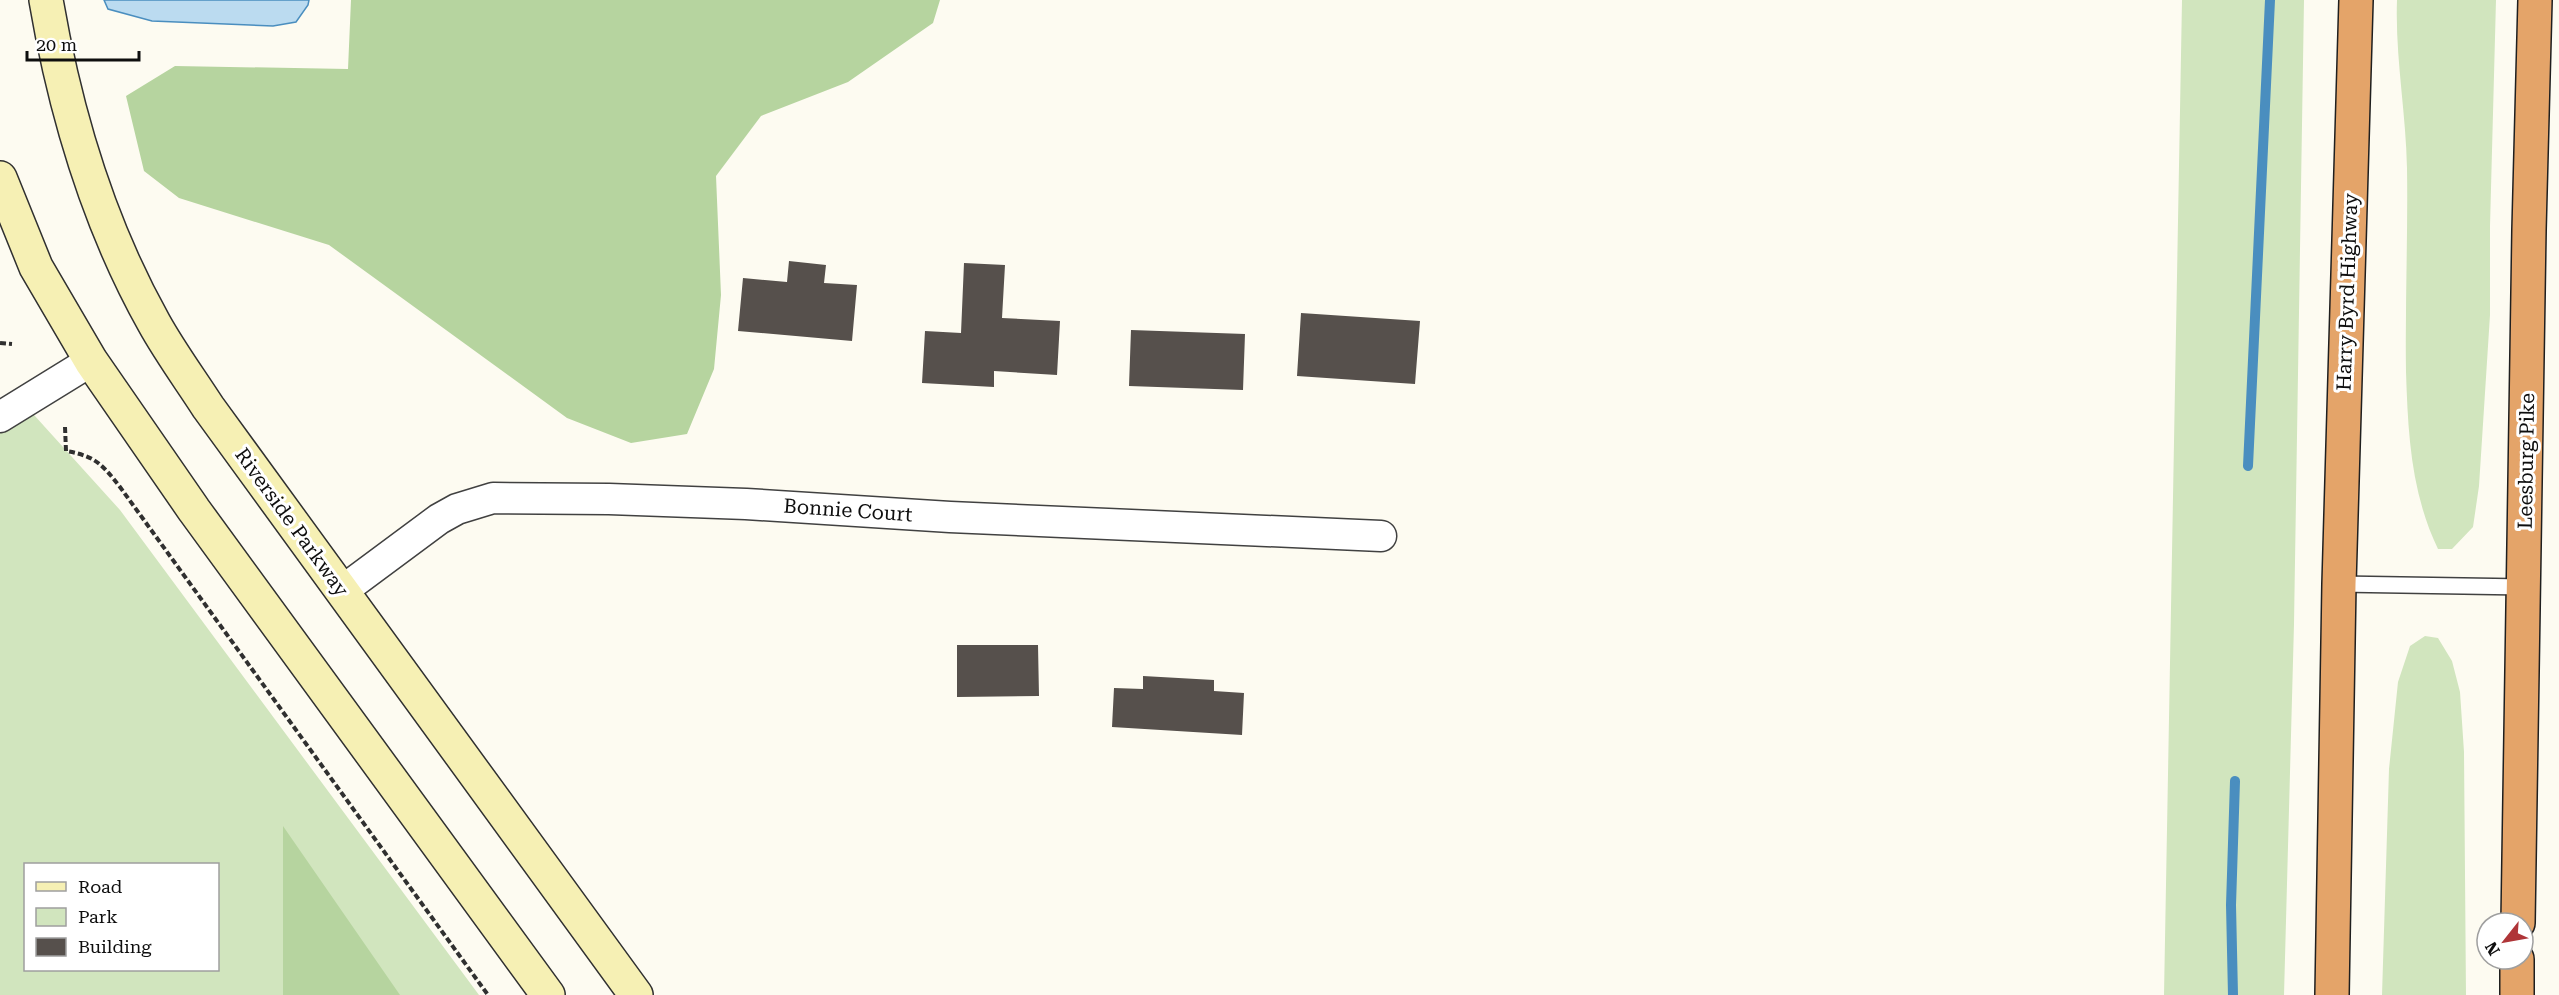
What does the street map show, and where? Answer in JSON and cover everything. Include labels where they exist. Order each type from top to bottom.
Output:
[{"type":"highway","name":"Harry Byrd Highway","points":[[2339,584],[2356,0]]},
{"type":"highway","name":"Leesburg Pike","points":[[2518,911],[2529,230],[2536,0]]},
{"type":"highway","points":[[2332,995],[2339,584]]},
{"type":"highway","points":[[2517,971],[2517,995]]},
{"type":"main road","name":"Riverside Parkway","points":[[46,0],[58,66],[75,130],[96,193],[154,323],[208,407],[636,995]]},
{"type":"main road","points":[[0,178],[36,267],[91,361],[201,519],[548,995]]},
{"type":"street","points":[[0,417],[91,361]]},
{"type":"street","name":"Bonnie Court","points":[[342,591],[439,519],[457,509],[493,498],[746,504],[950,517],[1382,536]]},
{"type":"lane","points":[[2339,584],[2525,587]]},
{"type":"path","points":[[0,344],[12,344]]},
{"type":"path","points":[[65,427],[66,450],[81,453],[100,462],[113,478],[488,995]]},
{"type":"green space","points":[[351,0],[940,0],[933,23],[848,82],[761,116],[716,176],[721,295],[714,369],[687,434],[631,443],[567,418],[329,245],[179,198],[144,171],[126,96],[175,66],[348,69]]},
{"type":"green space","points":[[2182,0],[2304,0],[2294,624],[2284,995],[2164,995]]},
{"type":"green space","points":[[2397,0],[2496,0],[2490,315],[2479,486],[2473,527],[2452,549],[2438,549],[2429,528],[2417,485],[2410,440],[2406,372],[2407,168]]},
{"type":"green space","points":[[0,400],[25,405],[120,510],[479,995],[0,995]]},
{"type":"green space","points":[[2425,636],[2438,638],[2452,661],[2460,692],[2464,752],[2466,995],[2382,995],[2389,769],[2398,682],[2410,646]]},
{"type":"green space","points":[[283,826],[400,995],[283,995]]},
{"type":"water","points":[[104,0],[309,0],[296,22],[273,26],[152,21],[108,9]]},
{"type":"building","points":[[789,261],[826,265],[824,283],[857,285],[852,341],[738,331],[743,278],[787,282]]},
{"type":"building","points":[[964,263],[1005,265],[1002,318],[1060,321],[1057,375],[994,371],[994,387],[922,383],[925,331],[961,333]]},
{"type":"building","points":[[1301,313],[1420,321],[1415,384],[1297,376]]},
{"type":"building","points":[[1131,330],[1245,334],[1243,390],[1129,386]]},
{"type":"building","points":[[957,645],[1038,645],[1039,696],[957,697]]},
{"type":"building","points":[[1143,676],[1214,680],[1214,691],[1244,693],[1242,735],[1112,727],[1114,688],[1143,689]]},
{"type":"waterway","points":[[2248,466],[2270,0]]},
{"type":"waterway","points":[[2233,995],[2231,905],[2235,781]]}]
